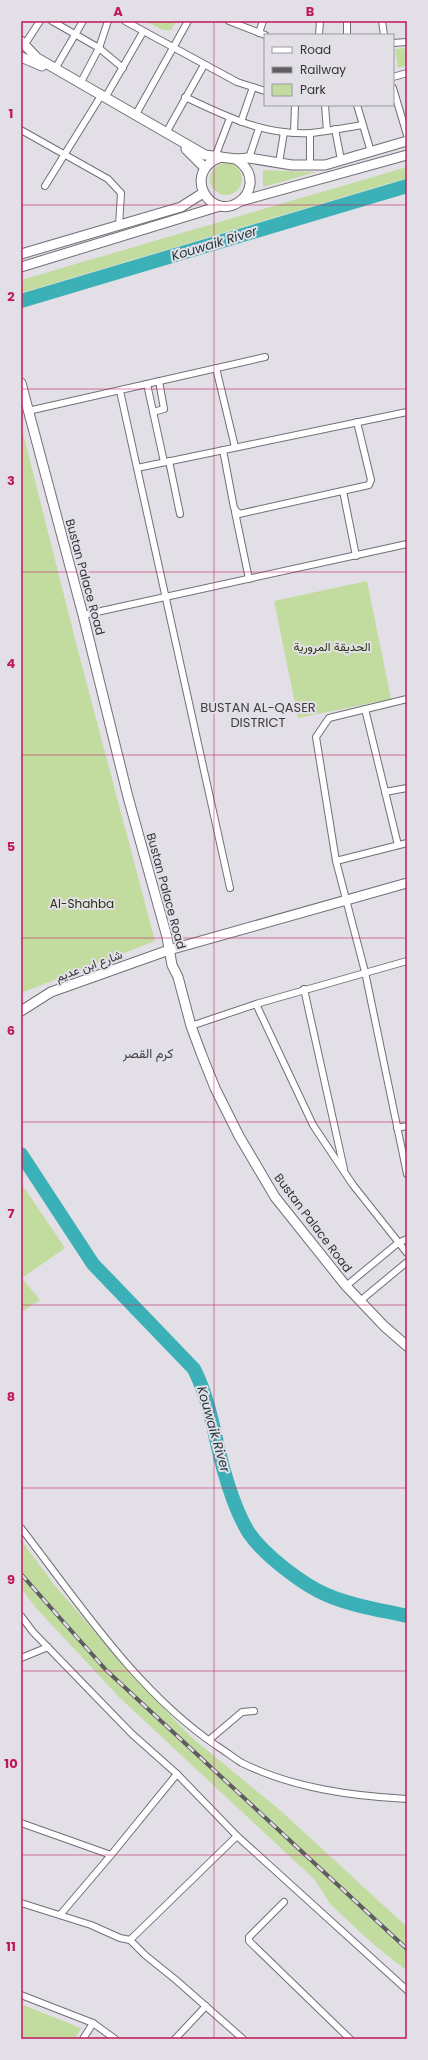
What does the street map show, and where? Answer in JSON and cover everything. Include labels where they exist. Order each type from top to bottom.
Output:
[{"type":"main road","points":[[23,43],[37,58],[190,151],[205,168]]},
{"type":"main road","points":[[21,56],[40,64],[205,155],[236,159],[249,158],[278,163],[310,165],[325,164],[407,141]]},
{"type":"main road","points":[[21,267],[220,206],[229,206],[241,201],[407,155]]},
{"type":"main road","points":[[218,157],[205,168],[200,180],[204,194],[214,204],[220,206]]},
{"type":"main road","points":[[236,159],[242,163],[250,175],[249,189],[241,201]]},
{"type":"main road","points":[[21,254],[181,207],[204,194]]},
{"type":"main road","name":"Bustan Palace Road","points":[[21,383],[83,615],[128,797],[168,937],[169,950],[191,1026],[216,1088],[239,1136],[279,1202],[360,1302],[407,1346]]},
{"type":"main road","name":"شارع ابن عديم","points":[[21,1011],[51,992],[169,950],[407,883]]},
{"type":"street","points":[[23,43],[40,21]]},
{"type":"street","points":[[52,21],[99,48],[123,68]]},
{"type":"street","points":[[55,69],[83,21]]},
{"type":"street","points":[[80,84],[99,48],[108,21]]},
{"type":"street","points":[[125,21],[172,48],[237,82],[264,91]]},
{"type":"street","points":[[135,116],[188,21]]},
{"type":"street","points":[[231,21],[262,34],[263,21]]},
{"type":"street","points":[[319,34],[320,21]]},
{"type":"street","points":[[347,21],[347,34]]},
{"type":"street","points":[[382,21],[384,34]]},
{"type":"street","points":[[45,186],[64,154],[123,68],[143,32]]},
{"type":"street","points":[[394,43],[407,42]]},
{"type":"street","points":[[166,133],[204,65]]},
{"type":"street","points":[[394,77],[407,73]]},
{"type":"street","points":[[241,122],[253,87]]},
{"type":"street","points":[[394,91],[407,135]]},
{"type":"street","points":[[185,97],[230,118],[258,128],[294,133],[310,133],[362,125]]},
{"type":"street","points":[[294,133],[295,106]]},
{"type":"street","points":[[325,106],[327,131]]},
{"type":"street","points":[[357,106],[371,152]]},
{"type":"street","points":[[218,157],[230,118]]},
{"type":"street","points":[[249,158],[258,128]]},
{"type":"street","points":[[335,129],[341,160]]},
{"type":"street","points":[[21,130],[108,179],[120,193],[118,226]]},
{"type":"street","points":[[278,163],[284,132]]},
{"type":"street","points":[[310,133],[310,165]]},
{"type":"street","points":[[28,411],[159,382],[265,356]]},
{"type":"street","points":[[216,368],[235,448]]},
{"type":"street","points":[[153,412],[164,409],[159,382]]},
{"type":"street","points":[[147,384],[180,514]]},
{"type":"street","points":[[120,391],[230,888]]},
{"type":"street","points":[[137,468],[407,412]]},
{"type":"street","points":[[235,512],[239,514],[369,485],[371,483],[357,422]]},
{"type":"street","points":[[223,450],[249,579]]},
{"type":"street","points":[[343,491],[356,556]]},
{"type":"street","points":[[83,615],[407,544]]},
{"type":"street","points":[[407,699],[329,718],[316,737],[336,861],[348,899],[365,972],[407,1174]]},
{"type":"street","points":[[365,709],[398,845]]},
{"type":"street","points":[[385,792],[407,788]]},
{"type":"street","points":[[336,861],[407,843]]},
{"type":"street","points":[[191,1026],[304,989],[407,961]]},
{"type":"street","points":[[304,989],[345,1174]]},
{"type":"street","points":[[256,1004],[313,1125],[345,1174],[407,1253]]},
{"type":"street","points":[[397,1128],[407,1126]]},
{"type":"street","points":[[346,1286],[398,1243],[407,1240]]},
{"type":"street","points":[[360,1302],[407,1262]]},
{"type":"street","points":[[21,1528],[97,1627],[147,1685],[196,1732],[242,1762],[284,1780],[357,1796],[407,1799]]},
{"type":"street","points":[[21,1616],[48,1647],[132,1734],[177,1774],[237,1836],[407,1990]]},
{"type":"street","points":[[21,1658],[48,1647]]},
{"type":"street","points":[[209,1740],[242,1712],[254,1711]]},
{"type":"street","points":[[60,1915],[177,1774]]},
{"type":"street","points":[[21,1823],[111,1855]]},
{"type":"street","points":[[130,1940],[237,1836]]},
{"type":"street","points":[[284,1902],[249,1937],[249,1941],[350,2039]]},
{"type":"street","points":[[21,1903],[90,1925],[120,1938],[130,1940],[145,1955],[243,2039]]},
{"type":"street","points":[[21,1995],[92,2023],[115,2039]]},
{"type":"street","points":[[175,2039],[206,2006]]},
{"type":"street","points":[[83,2039],[92,2023]]},
{"type":"green space","points":[[145,21],[176,21],[171,30],[163,30]]},
{"type":"green space","points":[[407,48],[407,65],[398,68],[395,49]]},
{"type":"green space","points":[[223,163],[229,163],[239,170],[242,179],[241,185],[235,192],[229,195],[223,195],[213,188],[210,182],[210,176],[217,166]]},
{"type":"green space","points":[[407,167],[407,178],[21,293],[21,280]]},
{"type":"green space","points":[[263,170],[316,172],[263,187]]},
{"type":"green space","name":"Al-Shahba","points":[[21,425],[76,643],[155,941],[21,993]]},
{"type":"green space","name":"الحديقة المرورية","points":[[367,581],[391,699],[298,718],[274,601]]},
{"type":"green space","points":[[21,1183],[65,1248],[22,1278],[40,1300],[21,1312]]},
{"type":"green space","points":[[21,1540],[53,1583],[130,1673],[191,1737],[281,1811],[407,1927],[407,1971],[372,1943],[331,1905],[315,1880],[120,1698],[36,1608],[21,1588]]},
{"type":"green space","points":[[23,2005],[81,2028],[75,2039],[21,2039],[21,2011]]},
{"type":"waterway","name":"Kouwaik River","points":[[21,301],[407,186]]},
{"type":"waterway","name":"Kouwaik River","points":[[21,1154],[93,1264],[194,1369],[208,1407],[231,1495],[237,1511],[249,1533],[256,1542],[274,1560],[296,1577],[327,1595],[346,1602],[407,1616]]},
{"type":"railway","points":[[21,1574],[106,1670],[407,1949]]},
{"type":"district","name":"BUSTAN AL-QASER DISTRICT","points":[[258,714]]},
{"type":"district","name":"كرم القصر","points":[[148,1053]]}]
